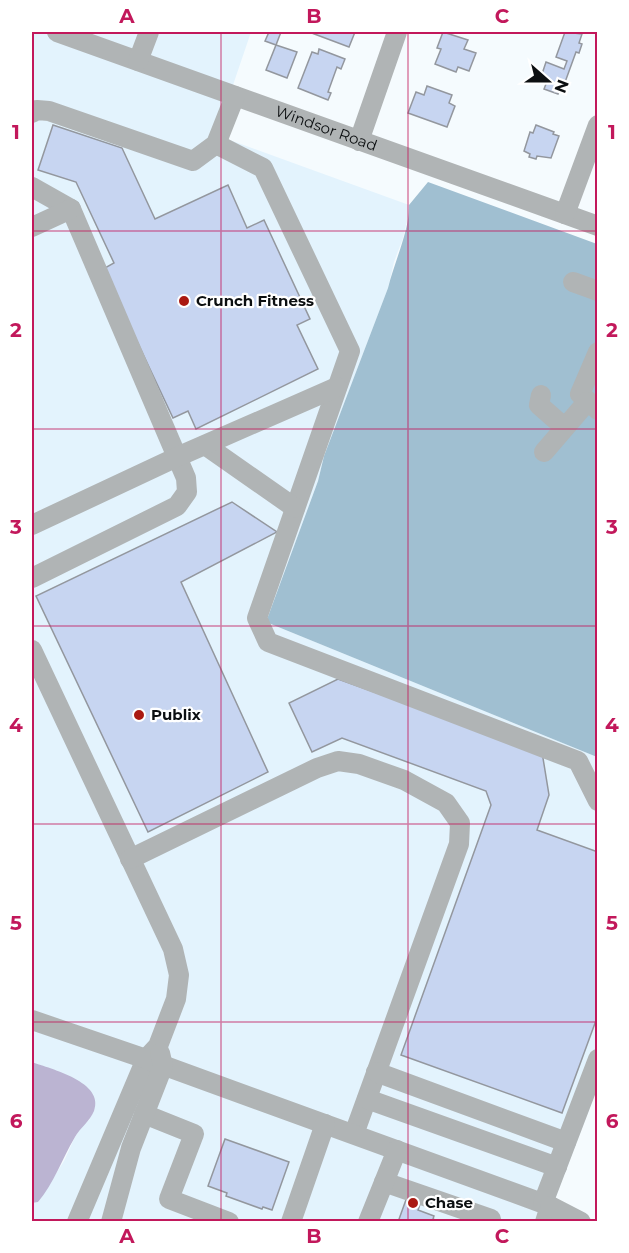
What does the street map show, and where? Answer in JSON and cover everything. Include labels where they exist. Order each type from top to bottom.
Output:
[{"type":"street","name":"Windsor Road","points":[[57,32],[597,226]]},
{"type":"street","points":[[138,61],[149,32]]},
{"type":"street","points":[[359,141],[397,32]]},
{"type":"street","points":[[32,113],[37,110],[49,111],[193,161],[216,144],[235,96]]},
{"type":"street","points":[[565,214],[597,125]]},
{"type":"street","points":[[216,144],[263,168],[350,351],[257,618],[268,642],[578,761],[597,801]]},
{"type":"street","points":[[32,187],[71,209],[186,478],[187,492],[177,506],[32,578]]},
{"type":"street","points":[[32,227],[71,209]]},
{"type":"street","points":[[573,282],[597,291]]},
{"type":"street","points":[[544,452],[564,427],[592,406],[580,394],[596,360]]},
{"type":"street","points":[[32,525],[177,457],[337,387]]},
{"type":"street","points":[[541,395],[539,405],[564,427]]},
{"type":"street","points":[[205,445],[295,508]]},
{"type":"street","points":[[32,650],[173,949],[179,975],[176,999],[156,1057],[77,1221]]},
{"type":"street","points":[[130,860],[317,768],[338,760],[359,764],[404,780],[446,803],[460,823],[459,844],[354,1134]]},
{"type":"street","points":[[32,1020],[156,1057],[325,1124],[502,1188],[546,1210],[581,1221]]},
{"type":"street","points":[[111,1221],[131,1148],[144,1114],[156,1057]]},
{"type":"street","points":[[546,1210],[557,1167],[597,1059]]},
{"type":"street","points":[[376,1072],[566,1142]]},
{"type":"street","points":[[368,1099],[557,1167]]},
{"type":"street","points":[[144,1114],[194,1134],[169,1199],[229,1221]]},
{"type":"street","points":[[291,1221],[325,1124]]},
{"type":"street","points":[[368,1221],[397,1150]]},
{"type":"street","points":[[384,1182],[490,1220],[502,1188]]},
{"type":"shaded area","points":[[32,32],[251,32],[216,135],[409,205],[403,238],[388,288],[324,456],[318,481],[266,622],[597,757],[597,1089],[552,1207],[595,1221],[32,1222],[32,1203],[38,1202],[64,1161],[81,1127],[90,1119],[60,1073],[32,1062]]},
{"type":"shaded area","points":[[428,182],[597,244],[597,757],[266,622],[318,481],[324,456],[388,288],[404,235],[409,205]]},
{"type":"shaded area","points":[[32,1062],[74,1078],[92,1092],[95,1101],[92,1115],[75,1137],[49,1187],[38,1202],[32,1203]]},
{"type":"building","points":[[269,32],[281,32],[276,45],[265,41]]},
{"type":"building","points":[[309,32],[355,32],[349,47]]},
{"type":"building","points":[[443,32],[468,40],[464,49],[476,53],[469,71],[458,67],[456,72],[435,64],[441,49],[437,48]]},
{"type":"building","points":[[565,32],[582,34],[579,43],[582,44],[579,53],[576,52],[564,85],[561,85],[558,94],[544,89],[548,79],[541,77],[546,62],[564,69],[567,61],[556,57]]},
{"type":"building","points":[[276,45],[297,52],[287,78],[266,70]]},
{"type":"building","points":[[319,49],[345,59],[341,69],[337,67],[328,92],[331,93],[328,100],[298,88],[312,52],[318,54]]},
{"type":"building","points":[[427,86],[452,95],[449,103],[455,106],[447,127],[408,113],[416,92],[424,95]]},
{"type":"building","points":[[53,125],[122,148],[155,219],[228,185],[247,228],[264,220],[310,319],[297,325],[318,369],[196,429],[188,411],[173,418],[103,269],[114,263],[76,182],[38,170]]},
{"type":"building","points":[[536,125],[559,136],[551,158],[537,156],[536,159],[529,157],[530,154],[524,151],[530,132],[533,133]]},
{"type":"building","points":[[232,502],[277,532],[181,582],[268,772],[148,832],[36,596]]},
{"type":"building","points":[[338,679],[542,752],[549,795],[537,830],[598,852],[598,1015],[562,1113],[401,1055],[491,805],[486,791],[342,738],[312,752],[289,703]]},
{"type":"building","points":[[225,1139],[289,1162],[272,1210],[263,1207],[262,1209],[226,1196],[227,1193],[208,1186]]},
{"type":"building","name":"Chase","points":[[412,1183],[426,1188],[418,1210],[434,1216],[433,1219],[440,1222],[398,1222]]},
{"type":"place","name":"Crunch Fitness","points":[[184,301]]},
{"type":"place","name":"Publix","points":[[139,715]]},
{"type":"place","name":"Chase","points":[[413,1203]]}]
